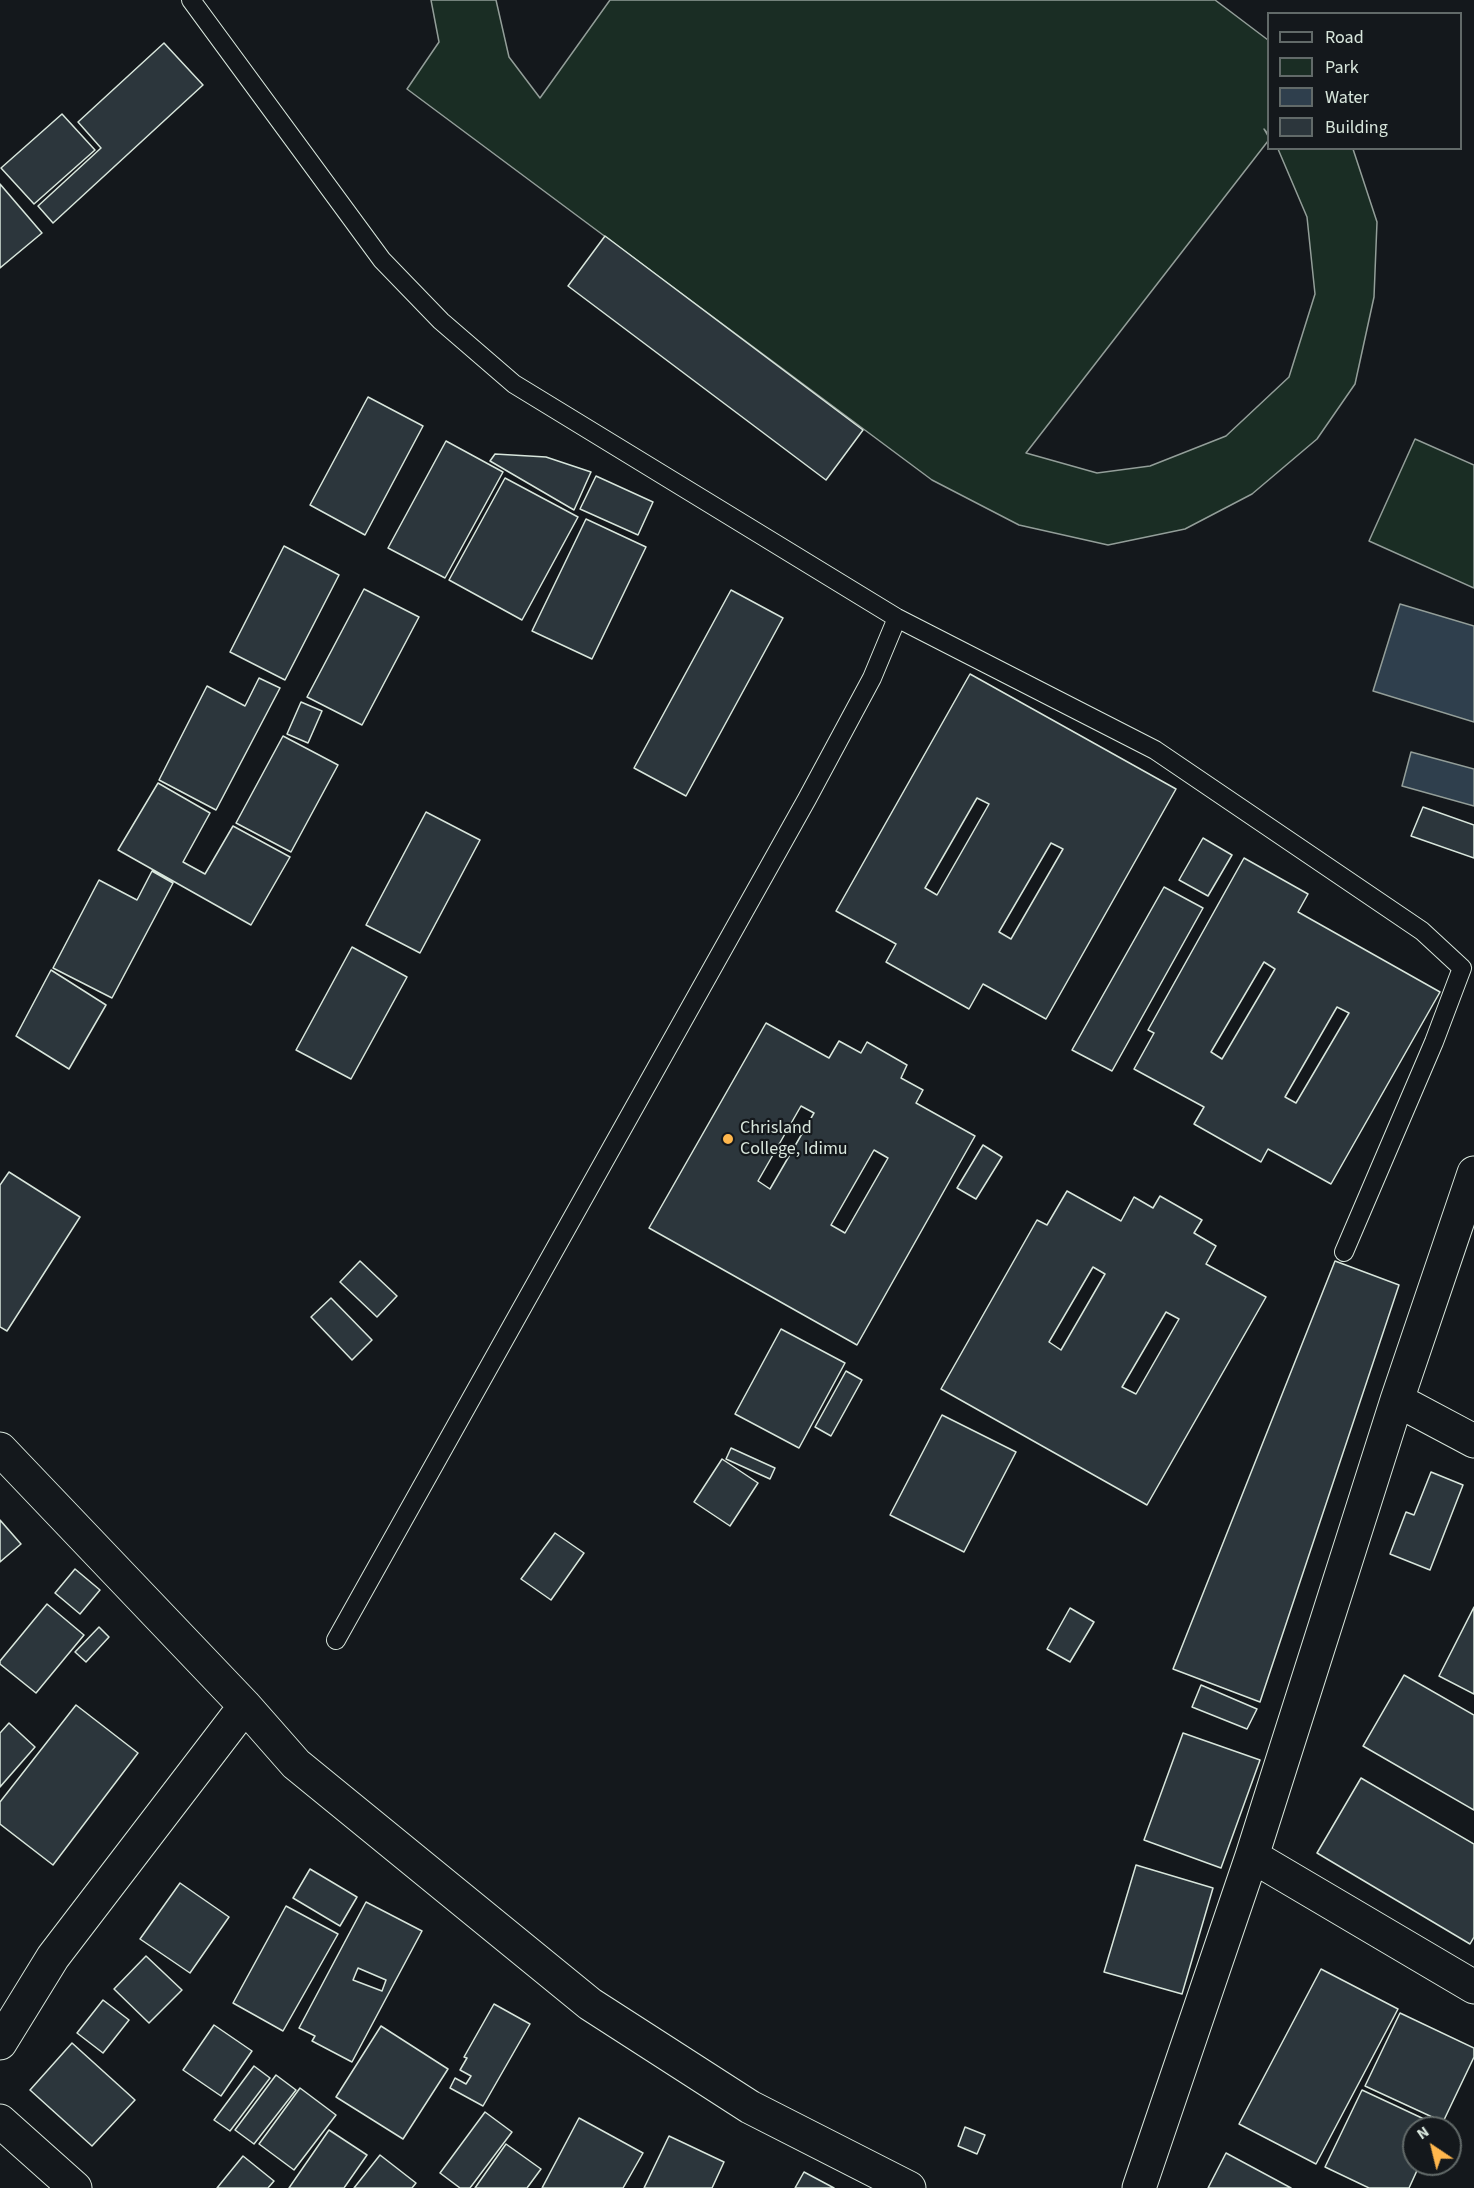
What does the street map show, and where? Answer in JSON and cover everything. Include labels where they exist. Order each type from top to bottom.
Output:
[{"type":"street","points":[[1139,2188],[1252,1856],[1397,1400],[1474,1173]]},
{"type":"street","points":[[1397,1400],[1474,1442]]},
{"type":"street","points":[[0,1449],[245,1706],[296,1764],[590,2004],[750,2107],[909,2188]]},
{"type":"street","points":[[0,2043],[53,1957],[245,1706]]},
{"type":"street","points":[[1252,1856],[1474,1987]]},
{"type":"street","points":[[0,2121],[75,2188]]},
{"type":"lane","points":[[191,0],[382,260],[441,321],[514,384],[897,618],[1155,750],[1422,931],[1462,968],[1434,1042],[1344,1252]]},
{"type":"lane","points":[[336,1640],[801,809],[872,678],[897,618]]},
{"type":"green space","points":[[431,0],[496,0],[509,57],[540,98],[610,0],[1215,0],[1267,39],[1267,133],[1264,129],[1267,142],[1026,453],[1097,473],[1150,466],[1226,436],[1289,377],[1315,294],[1307,217],[1278,150],[1353,150],[1377,222],[1374,297],[1355,384],[1317,439],[1252,494],[1185,529],[1108,545],[1019,525],[932,480],[407,89],[439,42]]},
{"type":"green space","points":[[1415,439],[1474,465],[1474,588],[1369,541]]},
{"type":"water","points":[[1400,604],[1474,626],[1474,722],[1373,691]]},
{"type":"water","points":[[1411,752],[1474,769],[1474,806],[1402,786]]},
{"type":"building","points":[[164,43],[203,85],[53,223],[38,206],[101,148],[78,122]]},
{"type":"building","points":[[62,114],[95,150],[34,204],[1,168]]},
{"type":"building","points":[[0,184],[42,233],[0,268]]},
{"type":"building","points":[[605,236],[863,430],[826,480],[568,286]]},
{"type":"building","points":[[368,397],[423,426],[365,535],[310,505]]},
{"type":"building","points":[[446,441],[503,472],[445,578],[388,548]]},
{"type":"building","points":[[495,454],[546,457],[591,472],[574,510],[490,461]]},
{"type":"building","points":[[596,476],[653,502],[638,535],[580,509]]},
{"type":"building","points":[[505,478],[578,517],[522,620],[449,580]]},
{"type":"building","points":[[586,519],[646,547],[592,659],[532,631]]},
{"type":"building","points":[[284,546],[339,575],[285,680],[230,652]]},
{"type":"building","points":[[364,589],[419,617],[362,725],[307,697]]},
{"type":"building","points":[[731,590],[783,618],[686,796],[634,768]]},
{"type":"building","points":[[970,674],[1176,789],[1046,1019],[983,984],[969,1009],[886,962],[896,944],[836,911]],"holes":[[[977,798],[989,804],[937,895],[925,888]],[[1051,843],[1063,849],[1011,939],[999,932]]]},
{"type":"building","points":[[259,678],[280,688],[216,810],[159,780],[207,686],[245,706]]},
{"type":"building","points":[[301,702],[322,711],[308,743],[287,734]]},
{"type":"building","points":[[283,736],[338,765],[291,852],[236,823]]},
{"type":"building","points":[[158,783],[210,813],[183,862],[205,874],[233,826],[290,857],[251,925],[118,850]]},
{"type":"building","points":[[1423,807],[1474,825],[1474,858],[1411,836]]},
{"type":"building","points":[[426,812],[480,840],[420,953],[366,925]]},
{"type":"building","points":[[1203,838],[1232,855],[1208,896],[1179,880]]},
{"type":"building","points":[[1244,858],[1308,894],[1298,912],[1440,992],[1331,1184],[1268,1149],[1261,1162],[1194,1124],[1204,1107],[1134,1069],[1154,1033],[1148,1030]],"holes":[[[1264,962],[1275,969],[1222,1059],[1211,1052]],[[1337,1007],[1349,1013],[1296,1103],[1285,1097]]]},
{"type":"building","points":[[152,871],[173,883],[112,998],[53,968],[99,880],[137,900]]},
{"type":"building","points":[[1164,887],[1203,908],[1112,1071],[1072,1050]]},
{"type":"building","points":[[352,947],[407,977],[351,1079],[296,1050]]},
{"type":"building","points":[[51,970],[106,1005],[69,1069],[16,1036]]},
{"type":"building","points":[[766,1023],[829,1058],[839,1041],[861,1053],[867,1042],[907,1065],[901,1078],[923,1090],[916,1103],[975,1136],[857,1345],[649,1228]],"holes":[[[801,1106],[814,1113],[770,1189],[758,1181]],[[874,1150],[888,1158],[845,1233],[831,1225]]]},
{"type":"building","points":[[983,1145],[1002,1157],[976,1199],[957,1188]]},
{"type":"building","points":[[9,1172],[80,1217],[7,1331],[0,1327],[0,1185]]},
{"type":"building","points":[[1067,1191],[1121,1221],[1134,1197],[1153,1208],[1160,1196],[1202,1220],[1194,1233],[1216,1246],[1206,1264],[1266,1297],[1147,1505],[941,1389],[1037,1220],[1047,1225]],"holes":[[[1093,1267],[1105,1274],[1061,1350],[1049,1342]],[[1166,1312],[1179,1319],[1136,1394],[1122,1387]]]},
{"type":"building","points":[[360,1261],[397,1296],[377,1317],[340,1282]]},
{"type":"building","points":[[1335,1261],[1399,1285],[1260,1702],[1173,1669]]},
{"type":"building","points":[[331,1298],[372,1340],[352,1360],[311,1317]]},
{"type":"building","points":[[781,1329],[845,1363],[799,1448],[735,1414]]},
{"type":"building","points":[[846,1371],[862,1380],[831,1436],[815,1427]]},
{"type":"building","points":[[942,1415],[1016,1452],[964,1552],[890,1515]]},
{"type":"building","points":[[731,1448],[775,1468],[770,1479],[726,1459]]},
{"type":"building","points":[[722,1459],[758,1483],[730,1526],[694,1502]]},
{"type":"building","points":[[1431,1472],[1463,1485],[1430,1570],[1390,1554],[1406,1512],[1414,1515]]},
{"type":"building","points":[[0,1520],[21,1544],[0,1562]]},
{"type":"building","points":[[555,1533],[584,1553],[551,1600],[521,1579]]},
{"type":"building","points":[[75,1569],[100,1590],[80,1614],[55,1593]]},
{"type":"building","points":[[47,1604],[84,1635],[36,1693],[0,1664],[0,1661]]},
{"type":"building","points":[[1474,1607],[1474,1694],[1439,1676]]},
{"type":"building","points":[[1070,1608],[1094,1622],[1070,1662],[1047,1649]]},
{"type":"building","points":[[99,1627],[109,1637],[86,1662],[75,1652]]},
{"type":"building","points":[[1404,1675],[1474,1715],[1474,1810],[1363,1746]]},
{"type":"building","points":[[1201,1685],[1257,1709],[1247,1729],[1192,1707]]},
{"type":"building","points":[[76,1705],[138,1753],[53,1865],[0,1824],[0,1802]]},
{"type":"building","points":[[9,1723],[35,1747],[0,1787],[0,1733]]},
{"type":"building","points":[[1183,1733],[1260,1760],[1221,1868],[1144,1840]]},
{"type":"building","points":[[1361,1778],[1474,1844],[1474,1937],[1470,1944],[1317,1853]]},
{"type":"building","points":[[1136,1865],[1213,1888],[1182,1994],[1104,1972]]},
{"type":"building","points":[[310,1869],[357,1897],[340,1926],[293,1898]]},
{"type":"building","points":[[180,1883],[229,1917],[190,1973],[140,1939]]},
{"type":"building","points":[[366,1902],[422,1931],[352,2062],[312,2041],[315,2036],[299,2028]],"holes":[[[358,1968],[386,1980],[382,1991],[353,1980]]]},
{"type":"building","points":[[286,1906],[338,1934],[283,2031],[233,2003]]},
{"type":"building","points":[[146,1956],[182,1990],[149,2023],[114,1989]]},
{"type":"building","points":[[1321,1969],[1398,2009],[1316,2164],[1239,2124]]},
{"type":"building","points":[[103,2000],[129,2020],[103,2053],[77,2033]]},
{"type":"building","points":[[494,2004],[530,2024],[483,2106],[450,2088],[455,2078],[466,2084],[471,2076],[460,2070],[467,2058],[464,2057]]},
{"type":"building","points":[[1400,2013],[1474,2048],[1474,2057],[1446,2116],[1430,2116],[1365,2086]]},
{"type":"building","points":[[214,2025],[252,2051],[221,2096],[183,2070]]},
{"type":"building","points":[[381,2026],[448,2069],[403,2139],[336,2097]]},
{"type":"building","points":[[72,2043],[135,2100],[92,2146],[30,2090]]},
{"type":"building","points":[[254,2066],[270,2078],[230,2131],[214,2120]]},
{"type":"building","points":[[276,2075],[296,2090],[254,2144],[235,2130]]},
{"type":"building","points":[[300,2088],[336,2115],[294,2170],[259,2144]]},
{"type":"building","points":[[1362,2090],[1418,2116],[1402,2116],[1402,2176],[1414,2176],[1409,2188],[1369,2188],[1325,2167]]},
{"type":"building","points":[[485,2112],[512,2132],[470,2188],[460,2188],[440,2173]]},
{"type":"building","points":[[579,2118],[643,2153],[623,2188],[542,2188]]},
{"type":"building","points":[[965,2127],[985,2135],[977,2154],[958,2146]]},
{"type":"building","points":[[329,2130],[367,2155],[344,2188],[289,2188]]},
{"type":"building","points":[[669,2136],[724,2162],[712,2188],[644,2188]]},
{"type":"building","points":[[506,2144],[541,2169],[527,2188],[475,2188]]},
{"type":"building","points":[[1226,2153],[1291,2188],[1208,2188]]},
{"type":"building","points":[[380,2155],[416,2183],[412,2188],[354,2188]]},
{"type":"building","points":[[243,2156],[274,2181],[268,2188],[217,2188]]},
{"type":"building","points":[[804,2172],[834,2188],[795,2188]]},
{"type":"place","name":"Chrisland College, Idimu","points":[[728,1139]]}]
